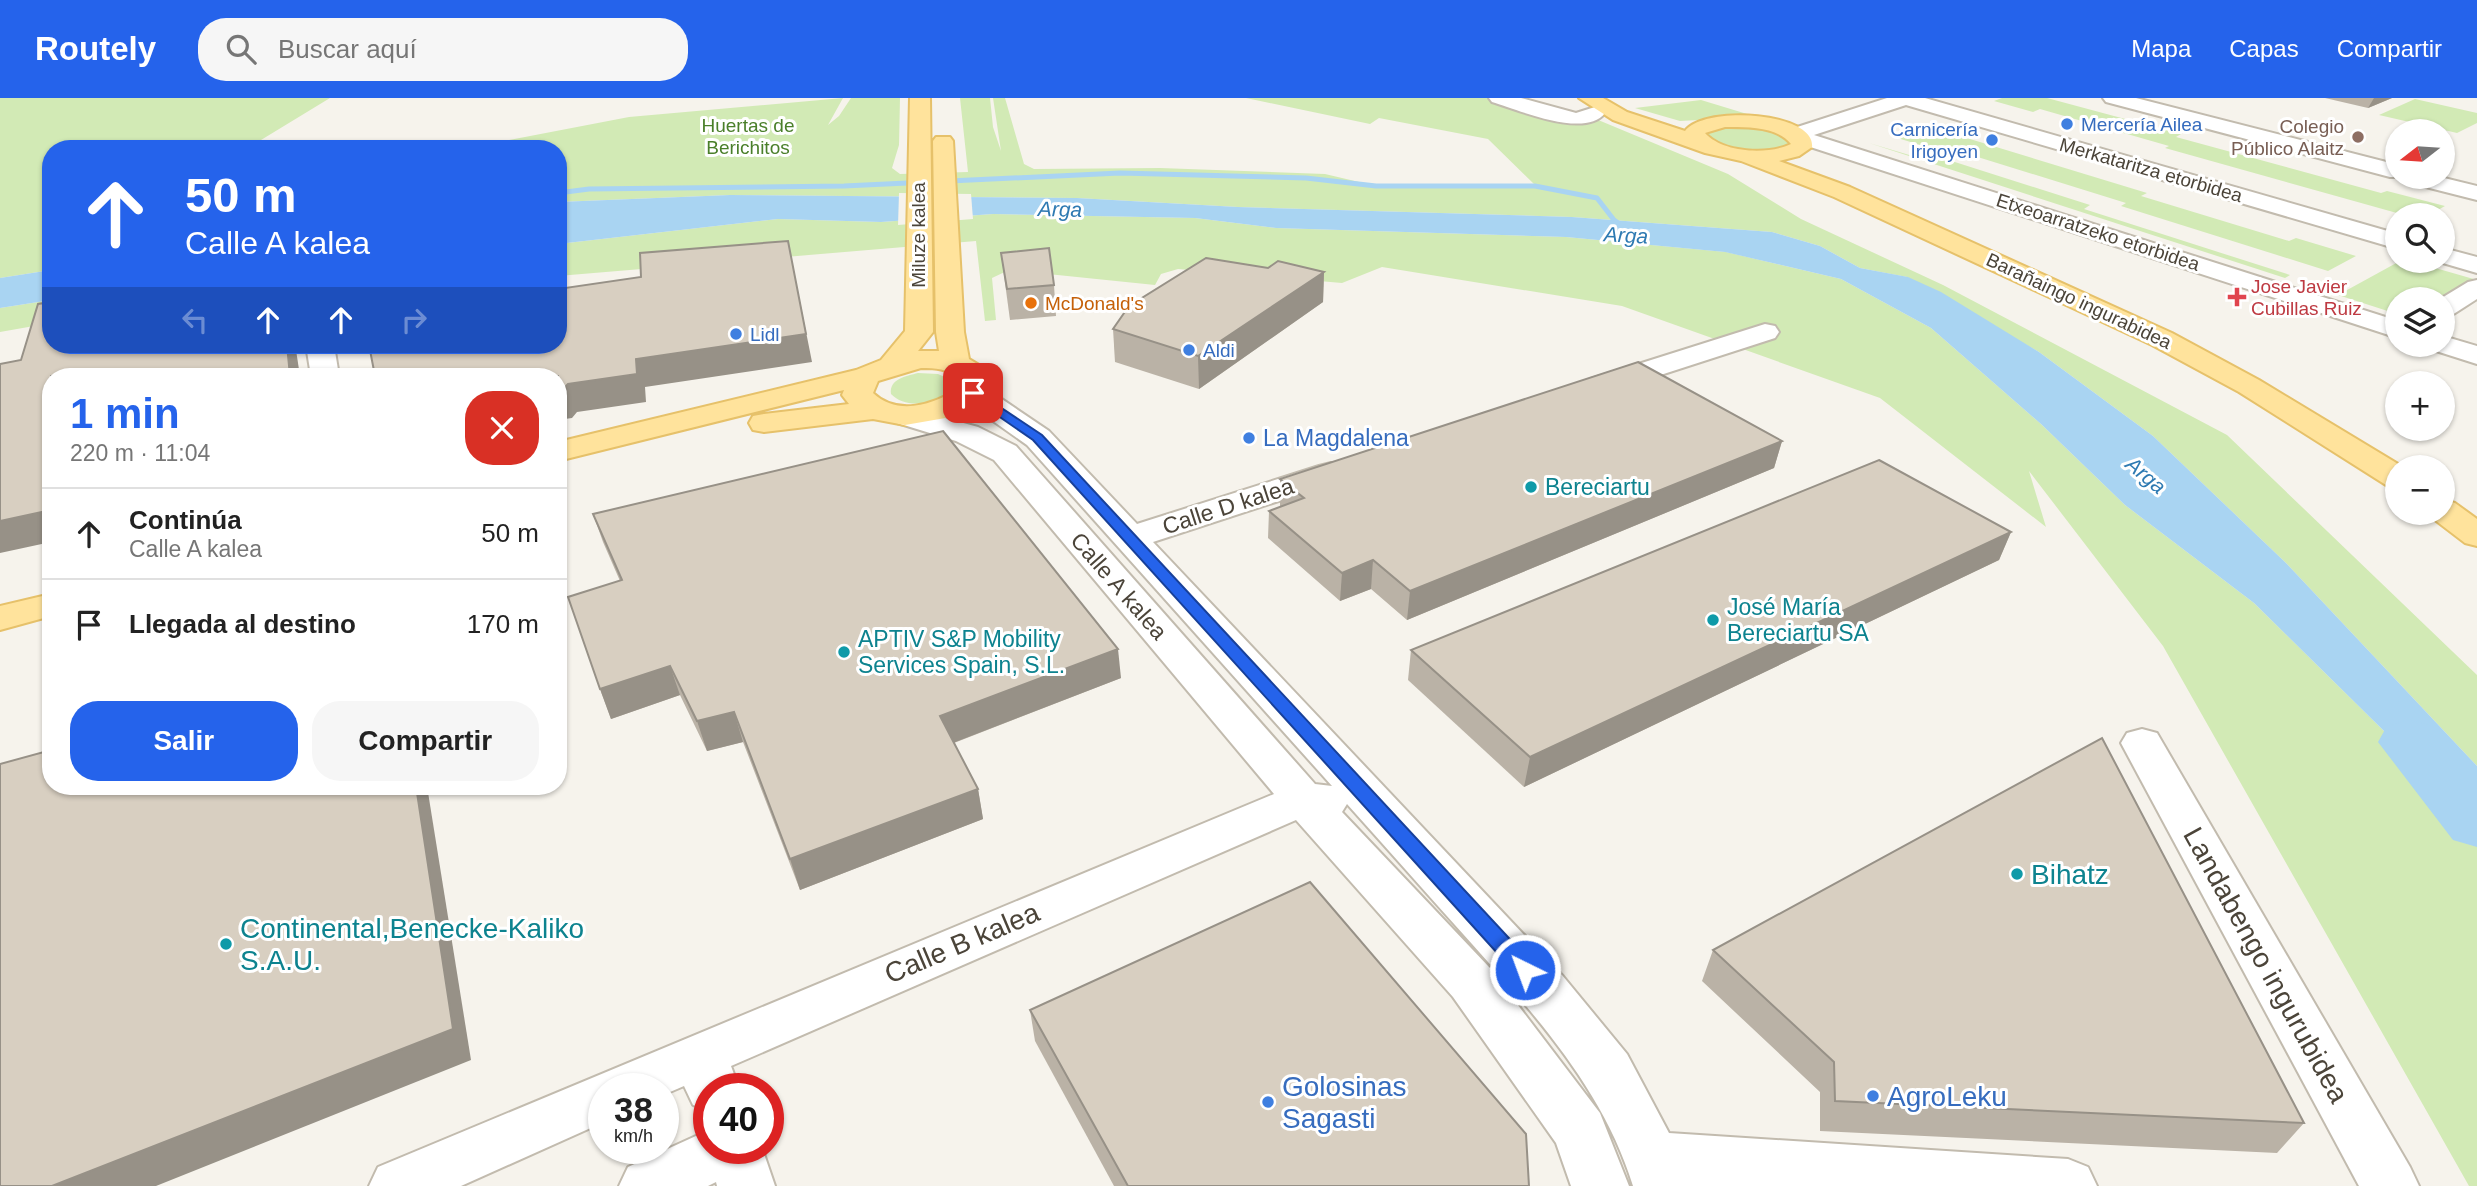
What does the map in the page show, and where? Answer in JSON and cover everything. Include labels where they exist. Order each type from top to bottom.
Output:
[{"type":"main road","name":"Miluze kalea","points":[[880,370],[919,332],[917,244],[920,98]]},
{"type":"main road","points":[[1597,103],[1620,116],[1702,134],[1744,155],[1774,156],[1797,141],[1764,124],[1729,121],[1702,134]]},
{"type":"main road","name":"Miluze kalea","points":[[942,121],[950,332],[954,362]]},
{"type":"main road","name":"Barañaingo ingurabidea","points":[[1797,141],[1806,163],[1816,169],[2208,345],[2286,388],[2395,455]]},
{"type":"main road","name":"Barañaingo ingurabidea","points":[[1744,155],[1842,192],[2162,338],[2249,386],[2385,470]]},
{"type":"main road","points":[[567,450],[880,370],[925,359],[954,362],[974,374],[973,393],[946,410],[889,413],[856,395],[880,370]]},
{"type":"main road","name":"Calle A kalea","points":[[567,473],[764,423],[889,413]]},
{"type":"main road","points":[[2455,494],[2477,510]]},
{"type":"main road","points":[[2455,519],[2477,536]]},
{"type":"main road","points":[[0,592],[42,581]]},
{"type":"main road","points":[[0,618],[42,607]]},
{"type":"street","points":[[1499,98],[1577,120],[1597,103]]},
{"type":"street","points":[[1797,141],[1905,98]]},
{"type":"street","name":"Merkataritza etorbidea","points":[[1905,98],[2385,238]]},
{"type":"street","points":[[2113,98],[2385,169]]},
{"type":"street","points":[[2135,98],[2385,163]]},
{"type":"street","points":[[1764,124],[1829,102]]},
{"type":"street","name":"Etxeoarratzeko etorbidea","points":[[1797,141],[1858,154],[2385,326]]},
{"type":"street","points":[[2455,180],[2477,186]]},
{"type":"street","points":[[2455,187],[2477,193]]},
{"type":"street","points":[[2455,259],[2477,265]]},
{"type":"street","points":[[2455,302],[2477,288]]},
{"type":"street","points":[[1569,396],[1765,332]]},
{"type":"street","points":[[2455,348],[2477,355]]},
{"type":"street","name":"Calle A kalea","points":[[973,393],[1038,438],[1415,848]]},
{"type":"street","name":"Calle A kalea","points":[[889,413],[967,434],[1005,453],[1303,799]]},
{"type":"street","name":"Calle D kalea","points":[[1130,538],[1354,465]]},
{"type":"street","points":[[1265,685],[1281,720],[1320,768],[1303,799]]},
{"type":"street","name":"Landabengo ingurubidea","points":[[2142,743],[2389,1186]]},
{"type":"street","points":[[1303,799],[1350,802],[1387,842],[1415,848],[1544,990],[1608,1072],[1658,1172],[2068,1186]]},
{"type":"street","points":[[1303,799],[1471,982],[1580,1131],[1600,1186]]},
{"type":"street","name":"Calle B kalea","points":[[679,1077],[706,1072],[1303,799]]},
{"type":"street","points":[[398,1186],[588,1103]]},
{"type":"street","points":[[648,1186],[697,1164]]},
{"type":"street","points":[[738,1164],[746,1186]]},
{"type":"green space","points":[[0,98],[330,98],[261,140],[42,140],[42,271],[0,278]]},
{"type":"green space","name":"Huertas de Berichitos","points":[[843,98],[828,125],[839,116],[851,98],[900,98],[899,145],[892,168],[900,174],[968,172],[960,98],[990,98],[993,127],[1001,151],[993,98],[1005,98],[1024,164],[1034,169],[1160,168],[1325,174],[1376,186],[1535,185],[1488,139],[1379,118],[1370,124],[1246,98],[1492,98],[1570,123],[1591,117],[1728,174],[1801,219],[1943,285],[2227,435],[2477,675],[2477,766],[2286,563],[2153,436],[2039,352],[1907,277],[1860,268],[1820,246],[1772,232],[1572,217],[1238,207],[1077,198],[730,195],[567,202],[567,140],[509,140],[629,117]]},
{"type":"green space","points":[[2002,98],[2047,98],[2181,134],[2176,137],[2381,193],[2387,191],[2433,203],[2385,203],[2385,210],[2165,148],[2169,146],[2040,109],[2033,112],[1994,101]]},
{"type":"green space","points":[[2415,99],[2477,113],[2477,123],[2457,133],[2455,119],[2396,119],[2379,115]]},
{"type":"green space","points":[[1701,100],[1757,117],[1680,121],[1635,108]]},
{"type":"green space","points":[[1744,124],[1781,133],[1790,142],[1783,149],[1762,153],[1737,148],[1706,136],[1711,128]]},
{"type":"green space","points":[[1924,125],[2147,193],[2141,196],[2289,241],[2296,238],[2356,256],[2328,271],[2121,206],[2126,203],[1939,145],[1930,148],[1891,136]]},
{"type":"green space","points":[[1869,143],[1926,160],[1936,156],[2090,205],[2084,209],[2290,275],[2285,278]]},
{"type":"green space","points":[[993,214],[1195,218],[1276,228],[1566,237],[1726,252],[1841,279],[1931,328],[2041,424],[2125,505],[2254,603],[2385,732],[2477,815],[2477,1186],[2469,1186],[2163,646],[2029,471],[2046,527],[1880,398],[1622,306],[1382,267],[1342,283],[1178,269],[1161,274],[1155,285],[1009,270],[992,278],[996,320],[985,321],[976,241],[567,275],[567,243],[778,219],[881,222]]},
{"type":"green space","points":[[2385,269],[2385,273],[2453,273],[2477,280],[2455,292],[2455,287],[2385,287],[2385,310],[2338,295]]},
{"type":"green space","points":[[42,301],[42,325],[0,332],[0,308]]},
{"type":"green space","points":[[918,373],[938,374],[951,380],[952,390],[938,399],[922,403],[905,402],[891,394],[896,382]]},
{"type":"water","points":[[730,195],[1077,198],[1238,207],[1572,217],[1772,232],[1820,246],[1860,268],[1908,277],[1941,292],[2039,352],[2153,436],[2286,563],[2477,766],[2477,815],[2385,732],[2254,603],[2125,505],[2041,424],[1931,328],[1841,279],[1725,252],[1566,237],[1276,228],[1195,218],[993,214],[881,222],[778,219],[567,243],[567,202]]},
{"type":"water","points":[[42,271],[42,301],[0,308],[0,278]]},
{"type":"pier","points":[[899,193],[971,194],[973,219],[898,225]]},
{"type":"building","points":[[788,241],[806,334],[636,359],[637,374],[567,385],[567,368],[373,368],[371,354],[567,354],[567,288],[641,277],[640,253]]},
{"type":"building","points":[[1049,248],[1054,285],[1007,289],[1001,253]]},
{"type":"building","points":[[1206,258],[1268,268],[1278,261],[1324,272],[1198,356],[1113,329],[1129,306]]},
{"type":"building","points":[[42,303],[42,354],[288,354],[289,368],[42,368],[42,512],[0,521],[0,364],[21,360],[38,304]]},
{"type":"building","name":"Bereciartu","points":[[1638,362],[1782,441],[1410,591],[1373,560],[1342,573],[1269,511],[1304,498],[1280,479]]},
{"type":"building","name":"APTIV S&P Mobility Services Spain, S.L.","points":[[943,431],[1118,649],[940,716],[978,789],[790,859],[734,712],[697,721],[670,666],[600,689],[568,597],[622,580],[593,514]]},
{"type":"building","name":"José María Bereciartu SA","points":[[1879,460],[2011,532],[1530,757],[1411,650]]},
{"type":"building","name":"Bihatz","points":[[2102,738],[2304,1123],[1835,1101],[1834,1062],[1713,950]]},
{"type":"building","name":"Continental,Benecke-Kaliko S.A.U.","points":[[42,752],[42,795],[417,795],[453,1029],[52,1186],[0,1186],[0,764]]},
{"type":"building","name":"Golosinas Sagasti","points":[[1310,882],[1526,1134],[1529,1186],[1128,1186],[1030,1010]]},
{"type":"waterway","points":[[567,192],[589,189],[844,186],[1120,173],[1306,178],[1376,186],[1535,186],[1597,198],[1614,220],[1624,227]]},
{"type":"waterway","name":"Arga","points":[[2410,742],[2477,822]]},
{"type":"place","name":"Mercería Ailea","points":[[2067,124]]},
{"type":"place","name":"Colegio Público Alaitz","points":[[2358,137]]},
{"type":"place","name":"Carnicería Irigoyen","points":[[1992,140]]},
{"type":"place","name":"Jose Javier Cubillas Ruiz","points":[[2237,297]]},
{"type":"place","name":"McDonald's","points":[[1031,303]]},
{"type":"place","name":"Lidl","points":[[736,334]]},
{"type":"place","name":"Aldi","points":[[1189,350]]},
{"type":"place","name":"La Magdalena","points":[[1249,438]]},
{"type":"place","name":"Bereciartu","points":[[1531,487]]},
{"type":"place","name":"José María Bereciartu SA","points":[[1713,620]]},
{"type":"place","name":"APTIV S&P Mobility Services Spain, S.L.","points":[[844,652]]},
{"type":"place","name":"Bihatz","points":[[2017,874]]},
{"type":"place","name":"Continental,Benecke-Kaliko S.A.U.","points":[[226,944]]},
{"type":"place","name":"AgroLeku","points":[[1873,1096]]},
{"type":"place","name":"Golosinas Sagasti","points":[[1268,1102]]},
{"type":"route","points":[[973,393],[1038,438],[1525,970]]}]
